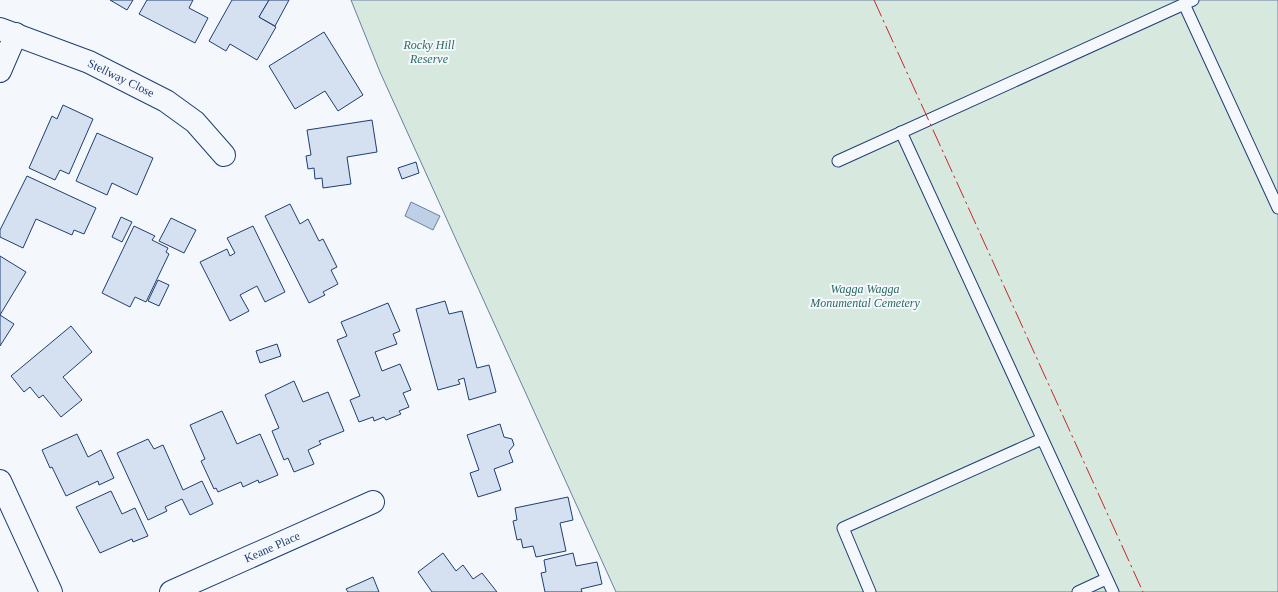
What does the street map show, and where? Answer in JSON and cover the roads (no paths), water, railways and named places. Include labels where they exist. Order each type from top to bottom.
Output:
[{"type":"street","points":[[0,71],[8,32]]},
{"type":"street","name":"Stellway Close","points":[[8,32],[89,62],[166,100],[195,122],[224,155]]},
{"type":"street","points":[[0,482],[51,592]]},
{"type":"street","name":"Keane Place","points":[[171,592],[373,502]]},
{"type":"lane","points":[[838,161],[1188,2],[1278,208]]},
{"type":"lane","points":[[901,132],[1113,592]]},
{"type":"lane","points":[[870,592],[843,528],[1042,440]]},
{"type":"lane","points":[[1078,592],[1106,579]]},
{"type":"water","points":[[411,202],[440,216],[433,230],[405,216]]},
{"type":"park label","name":"Rocky Hill Reserve","points":[[429,52]]},
{"type":"park label","name":"Wagga Wagga Monumental Cemetery","points":[[865,296]]}]
